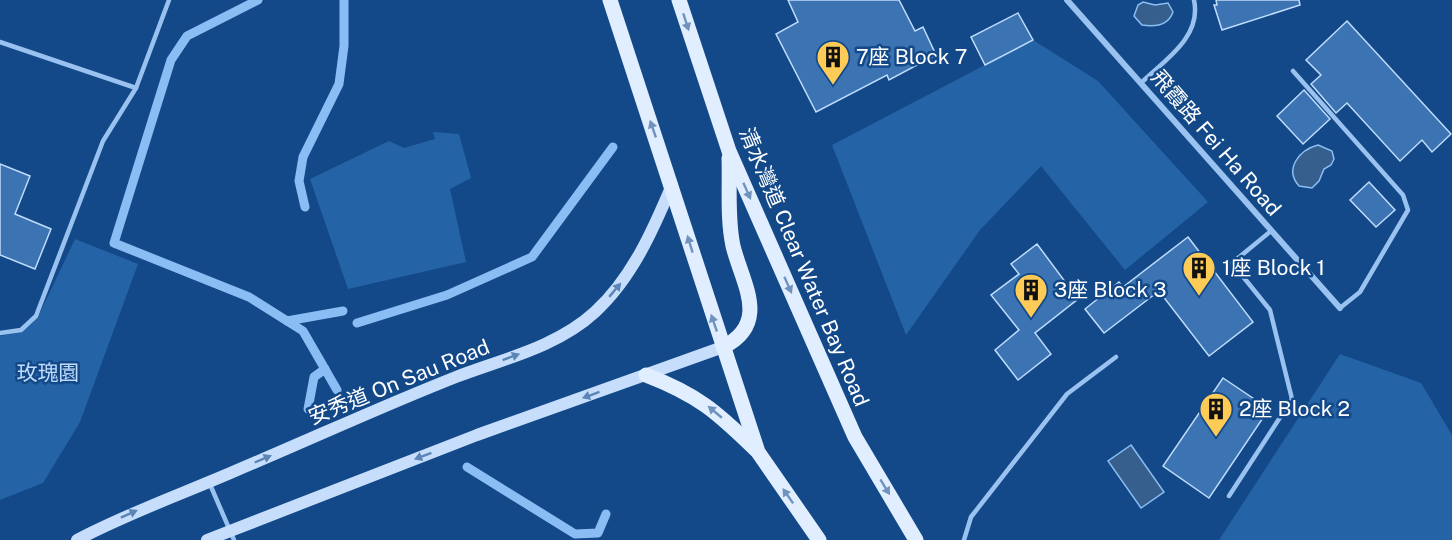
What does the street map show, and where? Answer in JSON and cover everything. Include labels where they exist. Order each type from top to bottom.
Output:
[{"type":"main road","points":[[610,0],[758,452]]},
{"type":"main road","name":"清水灣道 Clear Water Bay Road","points":[[679,0],[729,151],[855,437],[916,540]]},
{"type":"main road","points":[[207,540],[232,536],[477,435],[646,375],[738,339],[748,321],[751,305],[733,245],[729,151]]},
{"type":"main road","name":"安秀道 On Sau Road","points":[[77,540],[150,505],[456,377],[536,348],[572,329],[594,313],[618,288],[659,217],[672,185]]},
{"type":"main road","points":[[646,375],[679,387],[714,409],[758,452],[819,540]]},
{"type":"street","name":"飛霞路 Fei Ha Road","points":[[1067,0],[1340,308]]},
{"type":"lane","points":[[0,333],[21,330],[36,316],[103,141],[136,88],[169,0]]},
{"type":"lane","points":[[1141,84],[1183,43],[1193,30],[1197,13],[1194,0]]},
{"type":"lane","points":[[0,42],[136,88]]},
{"type":"lane","points":[[1293,71],[1403,195],[1408,210],[1360,292],[1340,308]]},
{"type":"lane","points":[[1229,495],[1292,399],[1270,310],[1232,263],[1271,231]]},
{"type":"lane","points":[[964,540],[971,517],[1067,394],[1116,357]]},
{"type":"lane","points":[[209,482],[232,536]]},
{"type":"green space","points":[[1033,40],[1098,81],[1208,202],[1125,270],[1041,166],[980,230],[906,335],[832,145]]},
{"type":"green space","points":[[433,132],[459,134],[470,174],[471,178],[450,189],[466,262],[348,289],[310,179],[389,141],[404,148],[435,139]]},
{"type":"green space","name":"玫瑰園","points":[[75,239],[138,264],[80,422],[43,483],[0,500],[0,336],[22,332],[38,317]]},
{"type":"green space","points":[[1340,354],[1421,383],[1452,435],[1452,540],[1219,540]]},
{"type":"shaded area","points":[[1143,2],[1155,5],[1168,3],[1173,12],[1171,17],[1164,23],[1151,26],[1142,25],[1134,16],[1138,5]]},
{"type":"shaded area","points":[[1318,145],[1332,151],[1334,159],[1331,165],[1324,169],[1319,181],[1312,188],[1299,186],[1295,180],[1293,167],[1305,151]]},
{"type":"shaded area","points":[[1131,445],[1164,492],[1141,508],[1108,461]]},
{"type":"building","points":[[788,0],[899,0],[915,31],[923,27],[936,55],[889,80],[887,75],[816,112],[776,34],[798,22]]},
{"type":"building","points":[[1216,0],[1299,0],[1300,5],[1222,30],[1214,5],[1217,5]]},
{"type":"building","points":[[1018,13],[1033,40],[985,65],[971,37]]},
{"type":"building","points":[[1347,21],[1451,134],[1432,152],[1422,140],[1400,161],[1347,103],[1336,113],[1311,84],[1321,75],[1306,60]]},
{"type":"building","points":[[1304,90],[1330,119],[1303,144],[1277,116]]},
{"type":"building","points":[[0,164],[30,176],[15,214],[51,229],[35,269],[0,255]]},
{"type":"building","points":[[1369,182],[1395,210],[1376,227],[1350,200]]},
{"type":"building","name":"1座 Block 1","points":[[1188,237],[1253,322],[1209,356],[1159,291],[1104,333],[1085,309],[1119,282],[1123,287]]},
{"type":"building","name":"3座 Block 3","points":[[1037,244],[1078,299],[1035,333],[1051,354],[1018,380],[995,350],[1019,330],[991,295],[1019,274],[1011,264]]},
{"type":"building","name":"2座 Block 2","points":[[1223,378],[1269,409],[1209,498],[1163,466]]},
{"type":"waterway","points":[[258,0],[187,36],[171,60],[114,243],[249,297],[303,331],[337,390]]},
{"type":"waterway","points":[[305,207],[299,181],[303,157],[339,84],[344,46],[344,0]]},
{"type":"waterway","points":[[357,323],[447,295],[532,257],[613,147]]},
{"type":"waterway","points":[[287,321],[343,311]]},
{"type":"waterway","points":[[308,409],[314,377],[325,369]]},
{"type":"waterway","points":[[467,467],[575,534],[598,533],[606,514]]},
{"type":"place","name":"7座 Block 7","points":[[833,86]]},
{"type":"place","name":"1座 Block 1","points":[[1199,297]]},
{"type":"place","name":"3座 Block 3","points":[[1031,319]]},
{"type":"place","name":"2座 Block 2","points":[[1216,438]]}]
